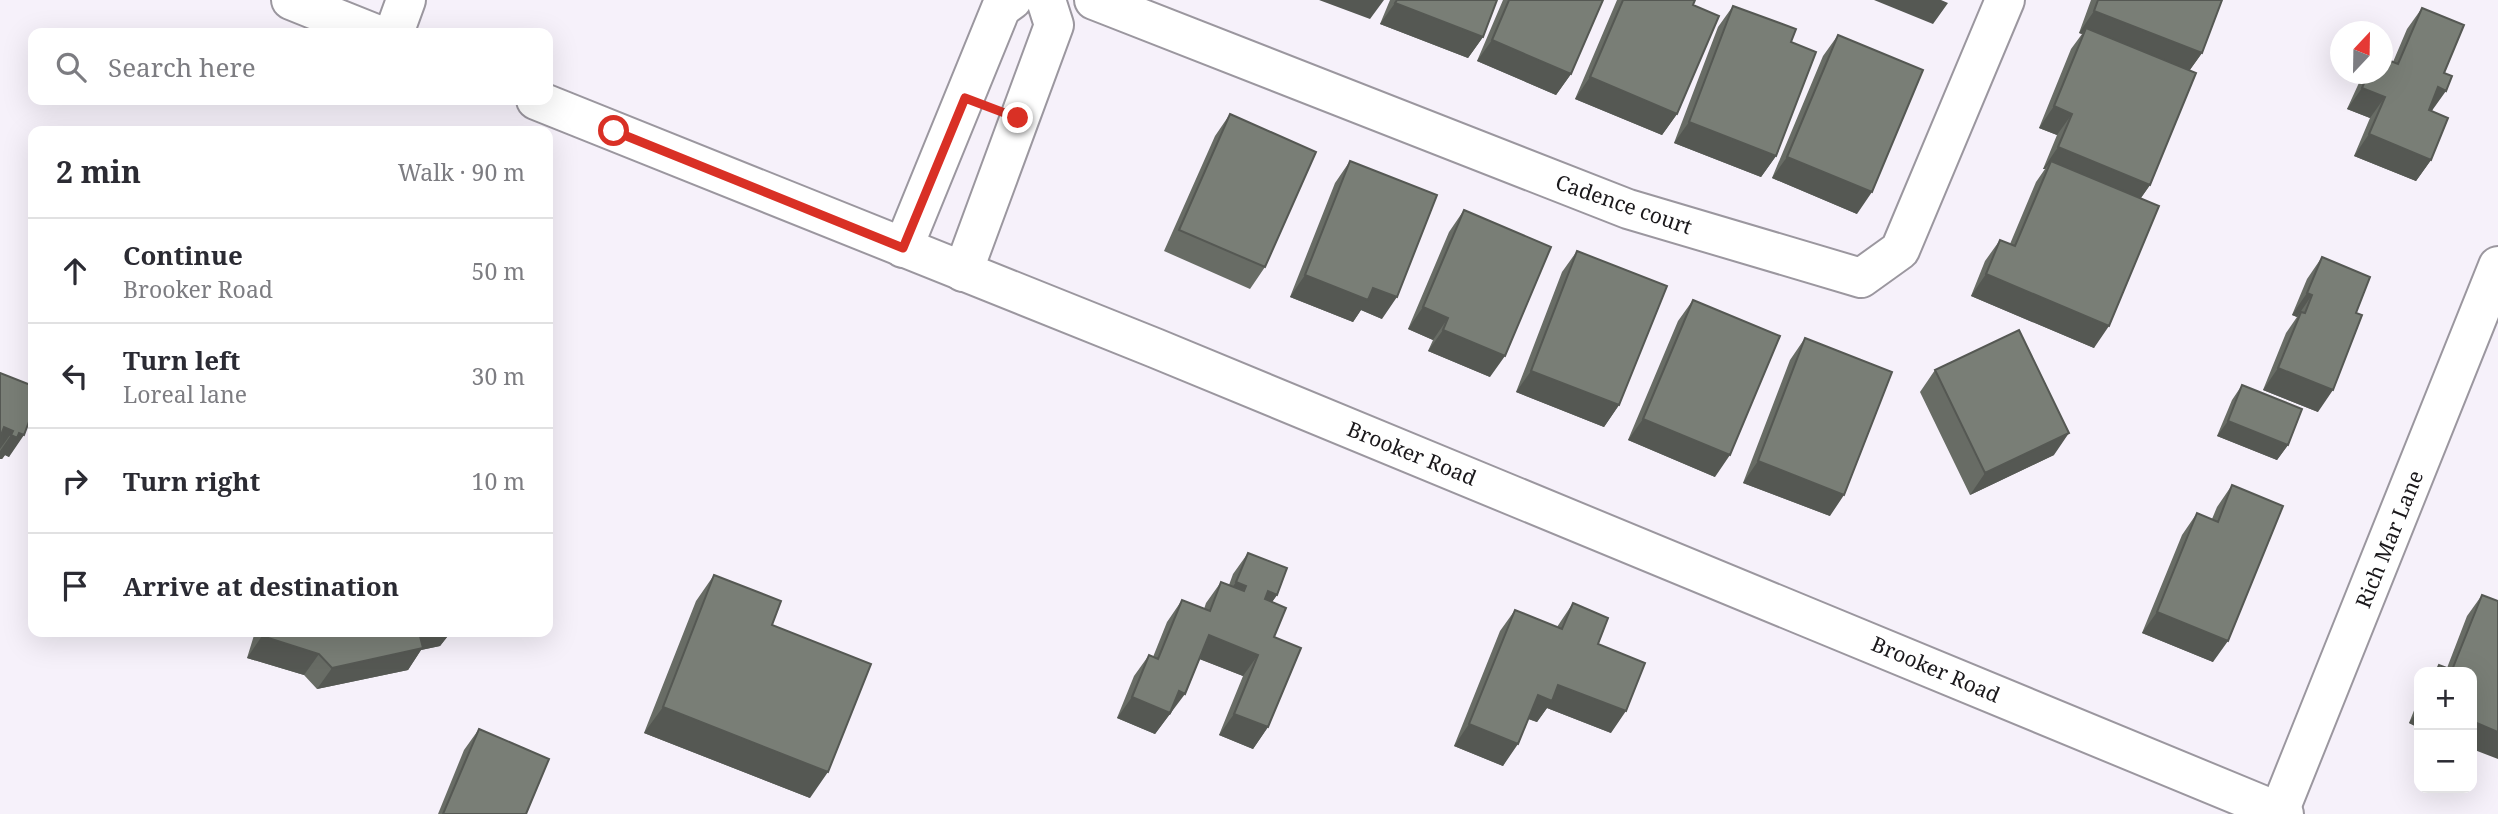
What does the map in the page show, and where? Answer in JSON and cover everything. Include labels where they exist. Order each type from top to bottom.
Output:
[{"type":"street","points":[[291,0],[361,28]]},
{"type":"street","points":[[396,28],[406,0]]},
{"type":"street","points":[[903,248],[1001,8],[1012,0]]},
{"type":"street","points":[[963,272],[1054,25],[1046,0]]},
{"type":"street","name":"Cadence court","points":[[1094,0],[1628,209],[1861,278],[1900,250],[2005,0]]},
{"type":"street","points":[[965,98],[1018,118]]},
{"type":"street","name":"Brooker Road","points":[[549,105],[1194,363],[2282,813]]},
{"type":"street","name":"Rich Mar Lane","points":[[2282,813],[2498,266]]},
{"type":"building","points":[[1397,0],[1497,0],[1483,37],[1395,3]]},
{"type":"building","points":[[1509,0],[1603,0],[1571,74],[1492,40]]},
{"type":"building","points":[[1623,0],[1695,0],[1693,5],[1719,16],[1677,114],[1590,77]]},
{"type":"building","points":[[2098,0],[2222,0],[2202,53],[2094,11]]},
{"type":"building","points":[[1733,6],[1796,29],[1791,42],[1816,52],[1776,156],[1689,122]]},
{"type":"building","points":[[2422,8],[2464,25],[2444,73],[2452,76],[2446,91],[2438,87],[2429,110],[2448,118],[2431,160],[2369,134],[2385,97],[2362,88],[2364,84],[2393,84],[2393,62],[2398,64]]},
{"type":"building","points":[[2086,28],[2196,73],[2150,185],[2058,147],[2072,114],[2054,106]]},
{"type":"building","points":[[1838,35],[1923,70],[1872,192],[1787,157]]},
{"type":"building","points":[[1230,114],[1316,152],[1265,267],[1179,230]]},
{"type":"building","points":[[1350,161],[1437,195],[1397,297],[1373,288],[1368,300],[1305,275]]},
{"type":"building","points":[[2051,161],[2159,206],[2109,326],[1986,274],[2000,240],[2015,246]]},
{"type":"building","points":[[1464,210],[1551,247],[1505,356],[1443,330],[1448,318],[1423,307]]},
{"type":"building","points":[[1577,251],[1667,286],[1619,405],[1531,371]]},
{"type":"building","points":[[2322,257],[2370,277],[2356,313],[2362,315],[2333,390],[2278,368],[2301,312],[2305,313],[2312,295],[2307,293]]},
{"type":"building","points":[[1693,300],[1780,336],[1730,455],[1643,419]]},
{"type":"building","points":[[2019,330],[2069,433],[1985,473],[1935,370]]},
{"type":"building","points":[[1805,338],[1892,372],[1844,495],[1758,461]]},
{"type":"building","points":[[0,373],[28,384],[28,424],[24,435],[19,433],[17,438],[11,435],[13,431],[4,427],[0,438]]},
{"type":"building","points":[[2242,385],[2302,409],[2288,445],[2228,421]]},
{"type":"building","points":[[2232,485],[2283,506],[2228,641],[2157,612],[2197,513],[2218,522]]},
{"type":"building","points":[[1248,553],[1287,568],[1277,595],[1268,591],[1265,599],[1286,608],[1274,637],[1301,648],[1268,727],[1234,714],[1258,655],[1209,635],[1185,694],[1179,691],[1170,713],[1132,697],[1149,655],[1158,659],[1182,600],[1210,611],[1221,582],[1244,591],[1246,586],[1236,582]]},
{"type":"building","points":[[714,575],[781,601],[772,625],[871,664],[828,772],[663,707]]},
{"type":"building","points":[[2482,595],[2498,601],[2498,732],[2477,723],[2477,667],[2453,667]]},
{"type":"building","points":[[1573,603],[1608,618],[1598,644],[1645,663],[1626,711],[1558,685],[1552,701],[1538,695],[1518,744],[1469,724],[1515,610],[1562,629]]},
{"type":"building","points":[[265,637],[420,637],[423,648],[332,668],[319,654]]},
{"type":"building","points":[[479,729],[549,759],[526,814],[443,814]]},
{"type":"route","points":[[614,131],[903,248],[965,98],[1018,118]]}]
